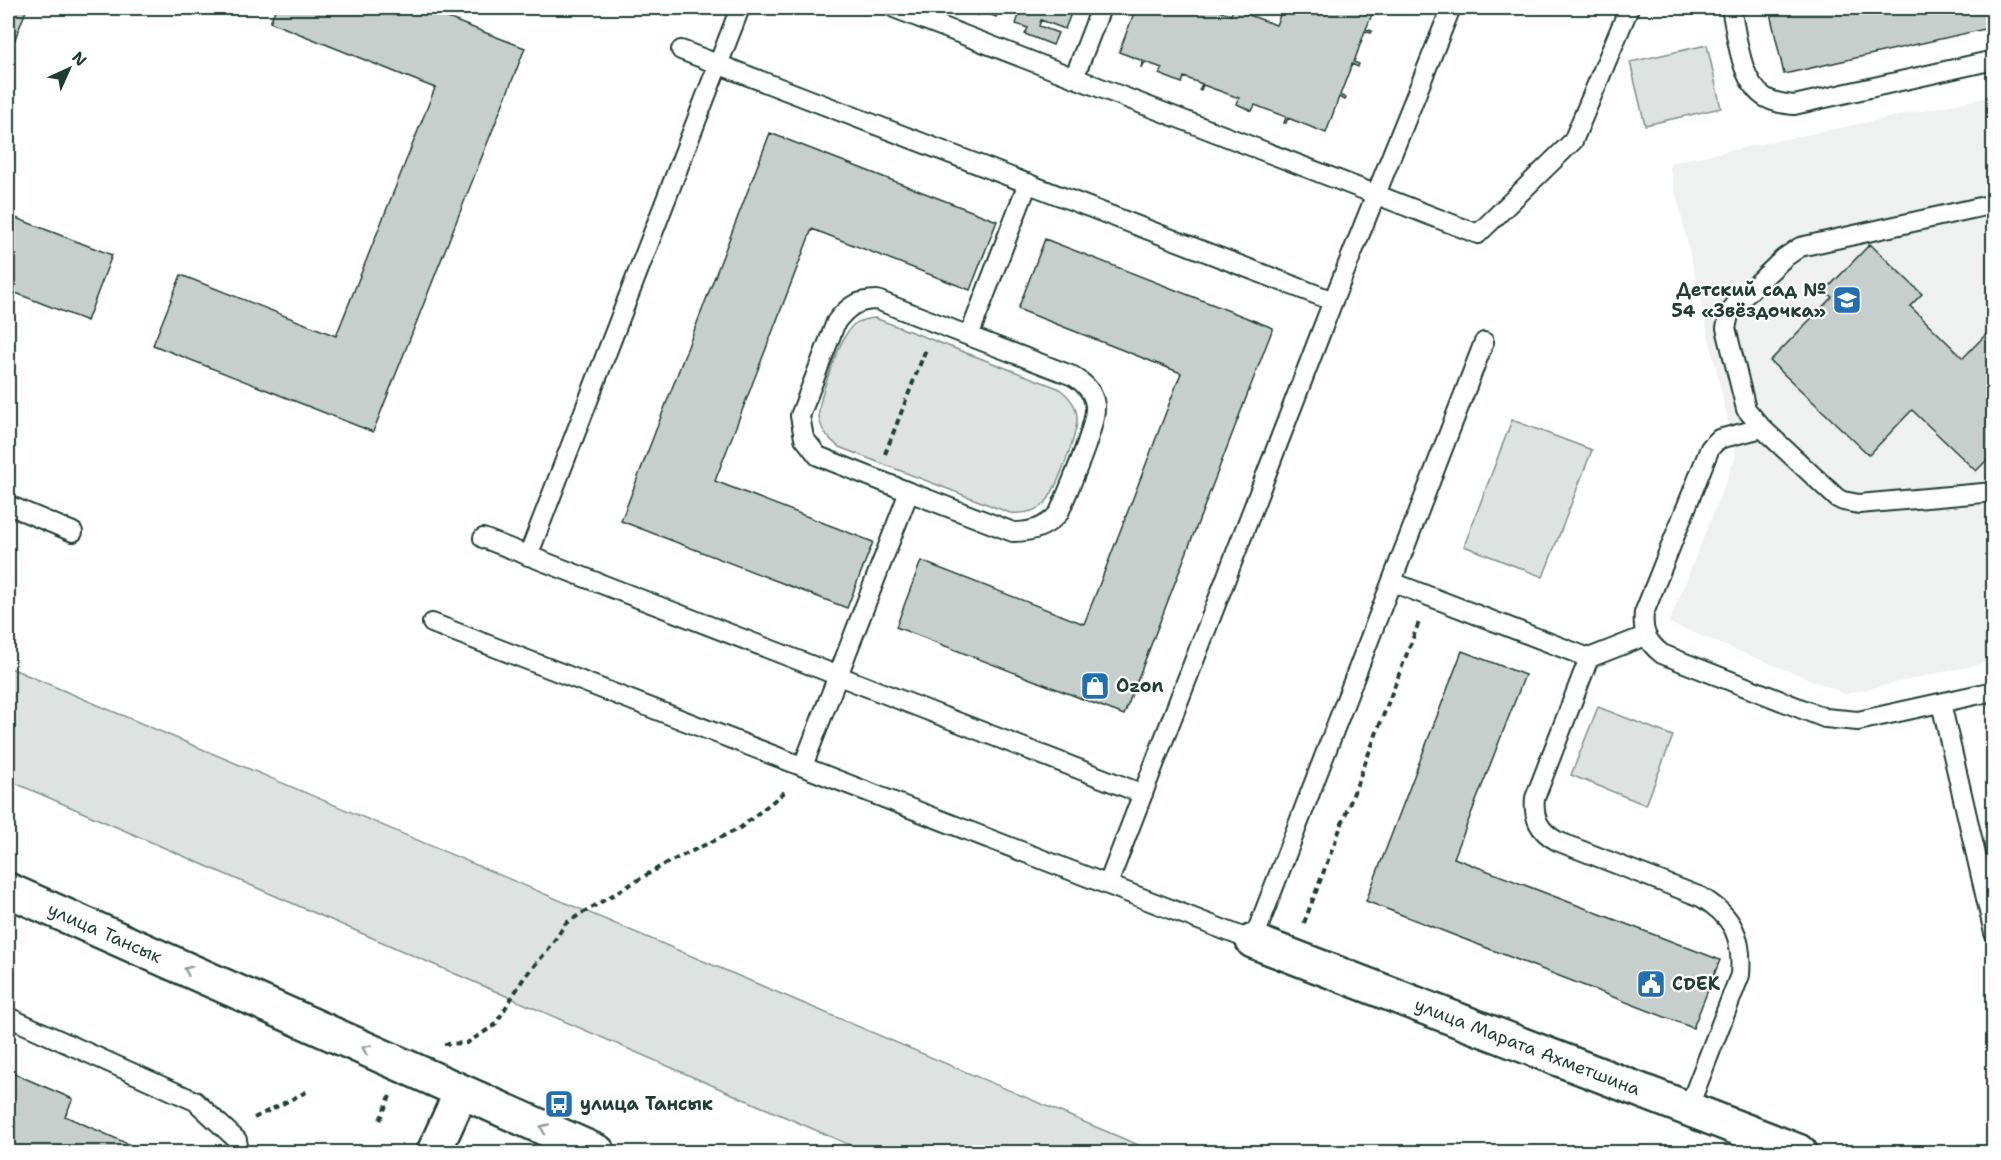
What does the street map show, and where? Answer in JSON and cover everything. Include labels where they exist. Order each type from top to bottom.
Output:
[{"type":"street","name":"улица Тансык","points":[[8,890],[598,1152]]},
{"type":"street","name":"улица Марата Ахметшина","points":[[1253,941],[1800,1152]]},
{"type":"street","points":[[434,1152],[460,1092]]},
{"type":"lane","points":[[528,556],[740,8]]},
{"type":"lane","points":[[894,8],[1478,234],[1573,141],[1629,8]]},
{"type":"lane","points":[[1074,78],[1101,8]]},
{"type":"lane","points":[[1108,884],[1333,301],[1451,8]]},
{"type":"lane","points":[[1731,8],[1747,75],[1754,88],[1766,98],[1778,103],[1794,105],[1994,60]]},
{"type":"lane","points":[[681,50],[1333,301]]},
{"type":"lane","points":[[969,336],[1028,183]]},
{"type":"lane","points":[[1994,204],[1807,244],[1794,249],[1735,305],[1729,315],[1726,328],[1746,409],[1762,428],[1830,493],[1843,501],[1859,504],[1994,492]]},
{"type":"lane","points":[[865,300],[878,300],[936,323],[1073,376],[1084,383],[1091,393],[1095,405],[1094,422],[1059,513],[1040,529],[1013,532],[909,492],[818,456],[804,438],[800,416],[836,322],[846,310],[853,304],[865,300]]},
{"type":"lane","points":[[432,623],[1253,941],[1484,342]]},
{"type":"lane","points":[[1762,428],[1719,439],[1710,448],[1644,613],[1645,636],[1652,645],[1662,654],[1825,718],[1858,721],[1994,691]]},
{"type":"lane","points":[[803,766],[909,492]]},
{"type":"lane","points":[[8,505],[72,532]]},
{"type":"lane","points":[[483,538],[1143,794]]},
{"type":"lane","points":[[1392,582],[1589,658],[1645,636]]},
{"type":"lane","points":[[1589,658],[1535,798],[1536,820],[1547,836],[1557,841],[1701,897],[1727,917],[1735,930],[1741,957],[1740,975],[1688,1109]]},
{"type":"lane","points":[[1941,703],[1994,933]]},
{"type":"lane","points":[[8,1017],[195,1101],[237,1140],[239,1152]]},
{"type":"path","points":[[876,479],[936,323]]},
{"type":"path","points":[[1291,955],[1429,596]]},
{"type":"path","points":[[435,1042],[467,1043],[495,1025],[525,976],[548,950],[566,923],[663,866],[740,828],[787,790],[803,766]]},
{"type":"path","points":[[228,1131],[310,1090]]},
{"type":"shaded area","points":[[1707,45],[1721,108],[1645,125],[1630,62]]},
{"type":"shaded area","name":"Детский сад № 54 «Звёздочка»","points":[[1993,96],[1993,661],[1846,694],[1669,623],[1736,456],[1669,163]]},
{"type":"shaded area","points":[[875,318],[1058,388],[1068,397],[1074,404],[1076,426],[1060,476],[1044,504],[1028,512],[1010,513],[839,447],[829,437],[821,426],[819,408],[831,369],[842,342],[853,325]]},
{"type":"shaded area","points":[[1512,420],[1592,450],[1543,577],[1464,546]]},
{"type":"shaded area","points":[[8,667],[1155,1152],[866,1152],[8,780]]},
{"type":"shaded area","points":[[1598,707],[1673,736],[1646,805],[1571,775]]},
{"type":"building","points":[[8,8],[27,8],[8,57]]},
{"type":"building","points":[[276,8],[422,8],[525,48],[373,432],[153,345],[181,275],[336,336],[435,88],[270,22]]},
{"type":"building","points":[[959,8],[1000,8],[996,17],[980,10],[978,15]]},
{"type":"building","points":[[1009,8],[1073,8],[1065,29],[1041,20],[1039,26],[1058,33],[1053,45],[1025,34],[1028,28],[1016,24],[1020,12]]},
{"type":"building","points":[[1136,8],[1217,8],[1231,15],[1233,9],[1276,25],[1283,8],[1374,8],[1373,10],[1379,13],[1378,15],[1373,12],[1366,29],[1372,31],[1371,33],[1365,31],[1354,62],[1359,64],[1358,67],[1352,64],[1340,95],[1346,98],[1345,100],[1339,97],[1326,133],[1288,118],[1284,123],[1286,117],[1255,105],[1252,111],[1237,104],[1239,98],[1203,85],[1199,90],[1202,84],[1184,77],[1182,83],[1159,74],[1162,68],[1145,62],[1141,67],[1143,61],[1119,52]]},
{"type":"building","points":[[1793,8],[1994,8],[1994,27],[1784,74],[1770,13]]},
{"type":"building","points":[[770,133],[997,221],[970,290],[812,229],[715,481],[873,542],[847,608],[621,521]]},
{"type":"building","points":[[8,215],[112,255],[87,321],[8,290]]},
{"type":"building","points":[[1045,239],[1273,328],[1124,715],[896,627],[921,561],[1084,624],[1133,498],[1181,373],[1018,309]]},
{"type":"building","points":[[1870,244],[1922,294],[1910,306],[1963,358],[1994,326],[1994,453],[1976,471],[1912,410],[1869,455],[1770,361],[1832,297],[1825,291]]},
{"type":"building","points":[[1462,651],[1525,675],[1454,858],[1720,960],[1693,1028],[1366,901]]},
{"type":"building","points":[[8,1071],[73,1099],[65,1116],[142,1150],[141,1152],[8,1152]]},
{"type":"place","name":"Детский сад № 54 «Звёздочка»","points":[[1847,300]]},
{"type":"place","name":"Ozon","points":[[1095,686]]},
{"type":"place","name":"CDEK","points":[[1651,984]]},
{"type":"place","name":"улица Тансык","points":[[559,1104]]}]
